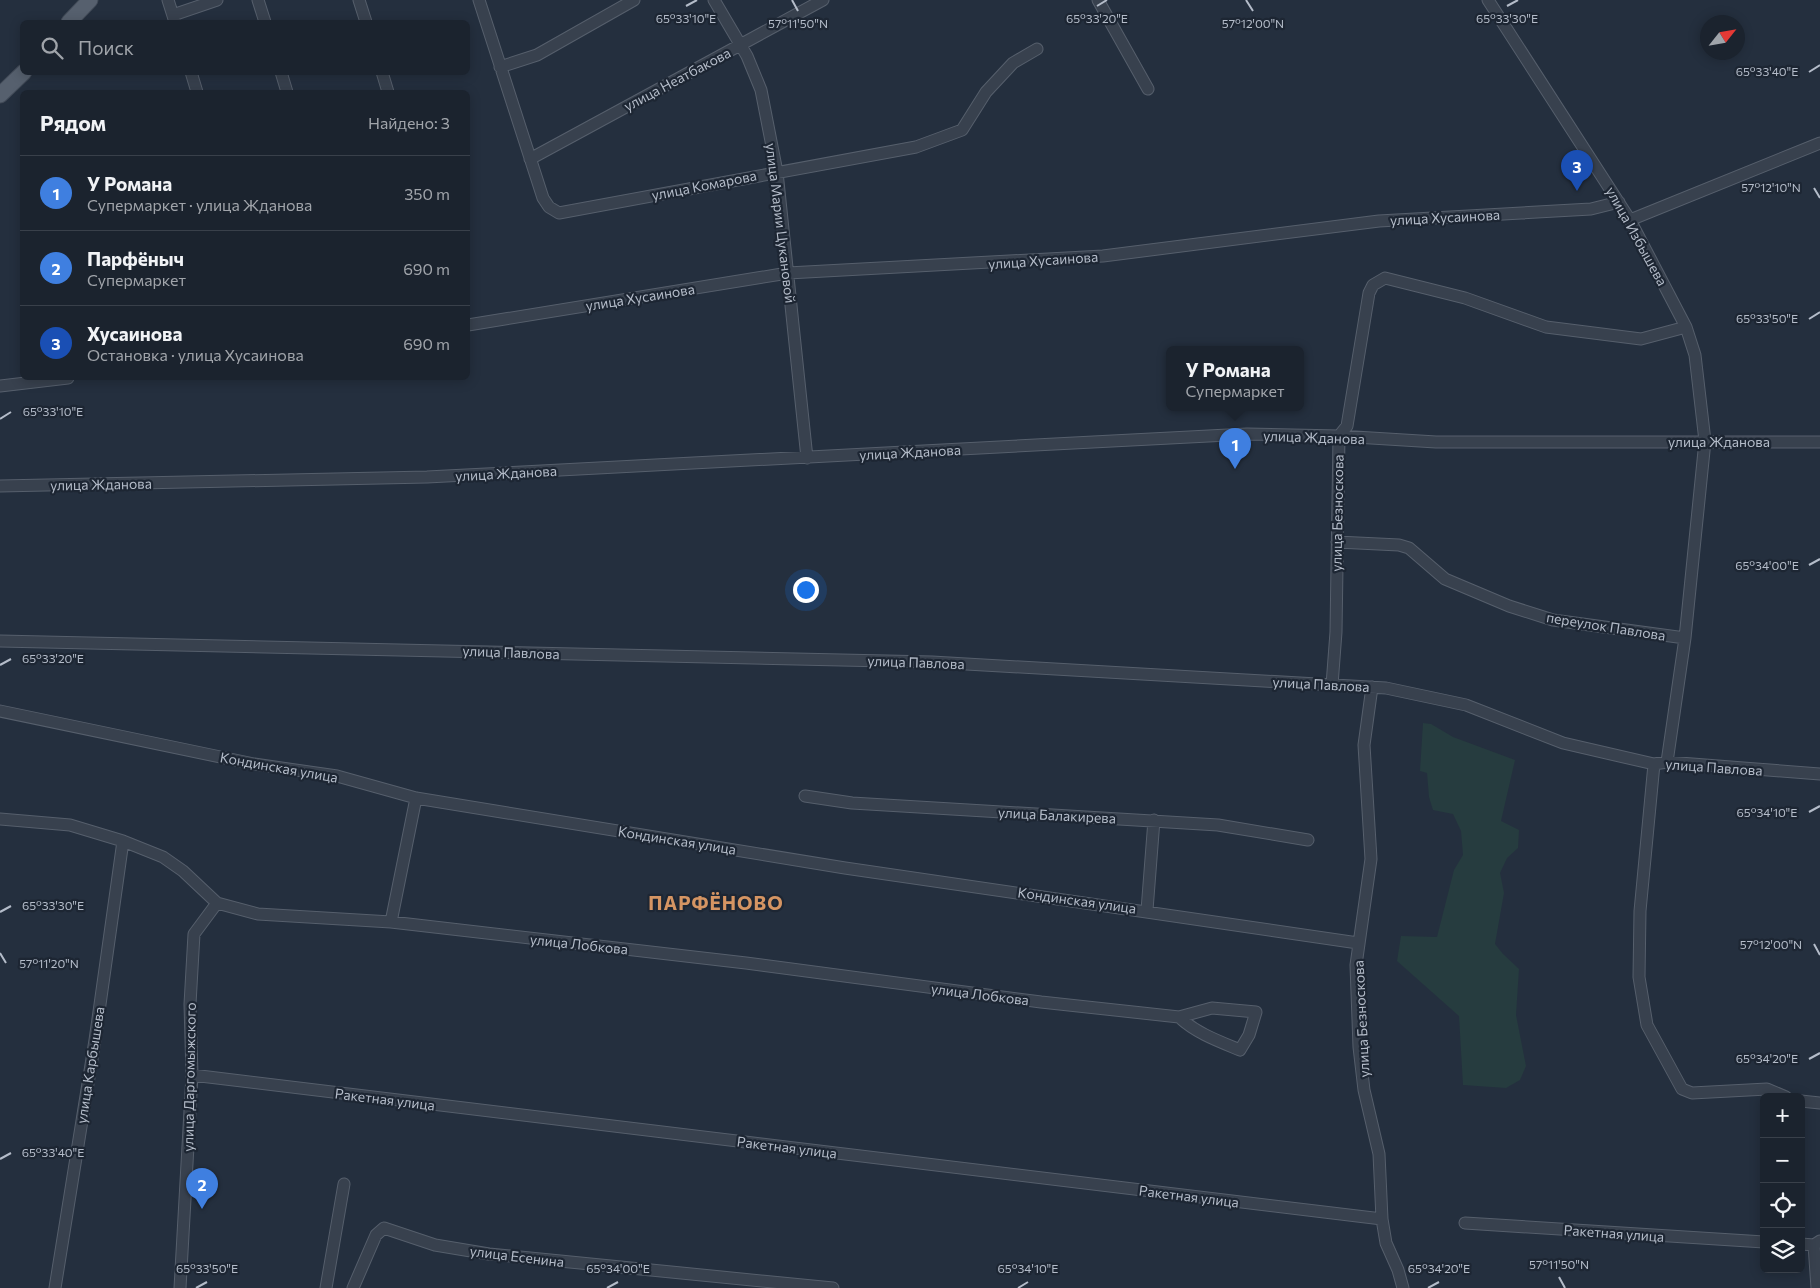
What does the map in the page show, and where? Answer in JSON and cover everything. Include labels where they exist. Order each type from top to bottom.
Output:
[{"type":"main road","points":[[72,20],[90,0]]},
{"type":"main road","points":[[0,95],[21,75]]},
{"type":"street","points":[[168,0],[174,19],[217,0]]},
{"type":"street","points":[[258,0],[264,20]]},
{"type":"street","points":[[359,0],[365,20]]},
{"type":"street","name":"улица Комарова","points":[[479,0],[543,198],[549,207],[559,213],[916,147],[962,130],[986,92],[1013,63],[1037,49]]},
{"type":"street","points":[[500,67],[537,55],[634,0]]},
{"type":"street","name":"улица Марии Цукановой","points":[[714,0],[740,45],[761,90],[777,172],[807,458]]},
{"type":"street","name":"улица Неатбакова","points":[[530,159],[823,0]]},
{"type":"street","points":[[1098,0],[1148,88]]},
{"type":"street","name":"улица Избышева","points":[[1488,0],[1630,220],[1686,327],[1695,356],[1705,440]]},
{"type":"street","points":[[192,75],[196,90]]},
{"type":"street","points":[[281,75],[286,90]]},
{"type":"street","points":[[383,75],[387,90]]},
{"type":"street","points":[[1630,220],[1820,143]]},
{"type":"street","name":"улица Хусаинова","points":[[470,325],[788,273],[1103,256],[1379,221],[1591,209],[1619,202]]},
{"type":"street","name":"улица Безноскова","points":[[1332,685],[1336,632],[1339,436],[1346,426],[1369,293],[1373,285],[1385,278],[1464,298],[1546,327],[1640,339],[1686,327]]},
{"type":"street","points":[[0,386],[51,380]]},
{"type":"street","name":"улица Жданова","points":[[0,486],[427,477],[1247,434],[1339,436],[1436,442],[1705,440],[1820,442]]},
{"type":"street","name":"переулок Павлова","points":[[1667,762],[1685,638],[1705,440]]},
{"type":"street","name":"переулок Павлова","points":[[1336,542],[1399,545],[1409,548],[1445,579],[1509,606],[1553,620],[1685,638]]},
{"type":"street","name":"улица Павлова","points":[[0,641],[932,662],[1386,688],[1466,705],[1563,743],[1654,764],[1667,762],[1820,774]]},
{"type":"street","name":"улица Безноскова","points":[[1372,687],[1364,745],[1371,859],[1356,965],[1359,1047],[1364,1090],[1380,1154],[1382,1219],[1386,1243],[1398,1270],[1403,1288]]},
{"type":"street","name":"Кондинская улица","points":[[0,711],[254,764],[337,776],[416,798],[845,868],[1147,910],[1358,943]]},
{"type":"street","points":[[1654,764],[1640,911],[1639,977],[1647,1025],[1682,1089],[1692,1093],[1766,1088],[1777,1093]]},
{"type":"street","name":"улица Балакирева","points":[[805,796],[852,803],[1218,825],[1308,840]]},
{"type":"street","points":[[391,922],[416,798]]},
{"type":"street","name":"улица Лобкова","points":[[0,819],[70,825],[123,841],[162,856],[183,871],[217,903],[258,914],[391,922],[746,963],[1041,1002],[1179,1017],[1212,1008],[1256,1012],[1249,1035],[1240,1050],[1189,1027],[1179,1017]]},
{"type":"street","points":[[1147,910],[1154,820]]},
{"type":"street","name":"улица Карбышева","points":[[55,1288],[123,841]]},
{"type":"street","name":"улица Даргомыжского","points":[[180,1288],[192,1075],[190,1004],[194,934],[217,903]]},
{"type":"street","name":"Ракетная улица","points":[[192,1075],[1382,1219]]},
{"type":"street","points":[[1805,1101],[1820,1103]]},
{"type":"street","points":[[326,1288],[344,1184]]},
{"type":"street","name":"Ракетная улица","points":[[1465,1223],[1760,1242]]},
{"type":"street","name":"улица Есенина","points":[[353,1288],[376,1235],[384,1228],[435,1245],[489,1254],[833,1288]]},
{"type":"street","points":[[1817,1243],[1817,1288]]},
{"type":"green space","points":[[1423,723],[1431,724],[1453,737],[1515,760],[1501,821],[1519,830],[1518,848],[1507,858],[1500,873],[1504,893],[1495,944],[1519,969],[1516,1015],[1526,1066],[1520,1080],[1506,1088],[1463,1085],[1459,1016],[1397,961],[1401,936],[1437,937],[1454,870],[1463,855],[1461,831],[1453,814],[1433,810],[1429,797],[1427,773],[1420,771]]},
{"type":"place","name":"Хусаинова","points":[[1577,191]]},
{"type":"place","name":"У Романа","points":[[1235,469]]},
{"type":"place","name":"Парфёныч","points":[[202,1209]]},
{"type":"district","name":"ПАРФЁНОВО","points":[[716,902]]}]
